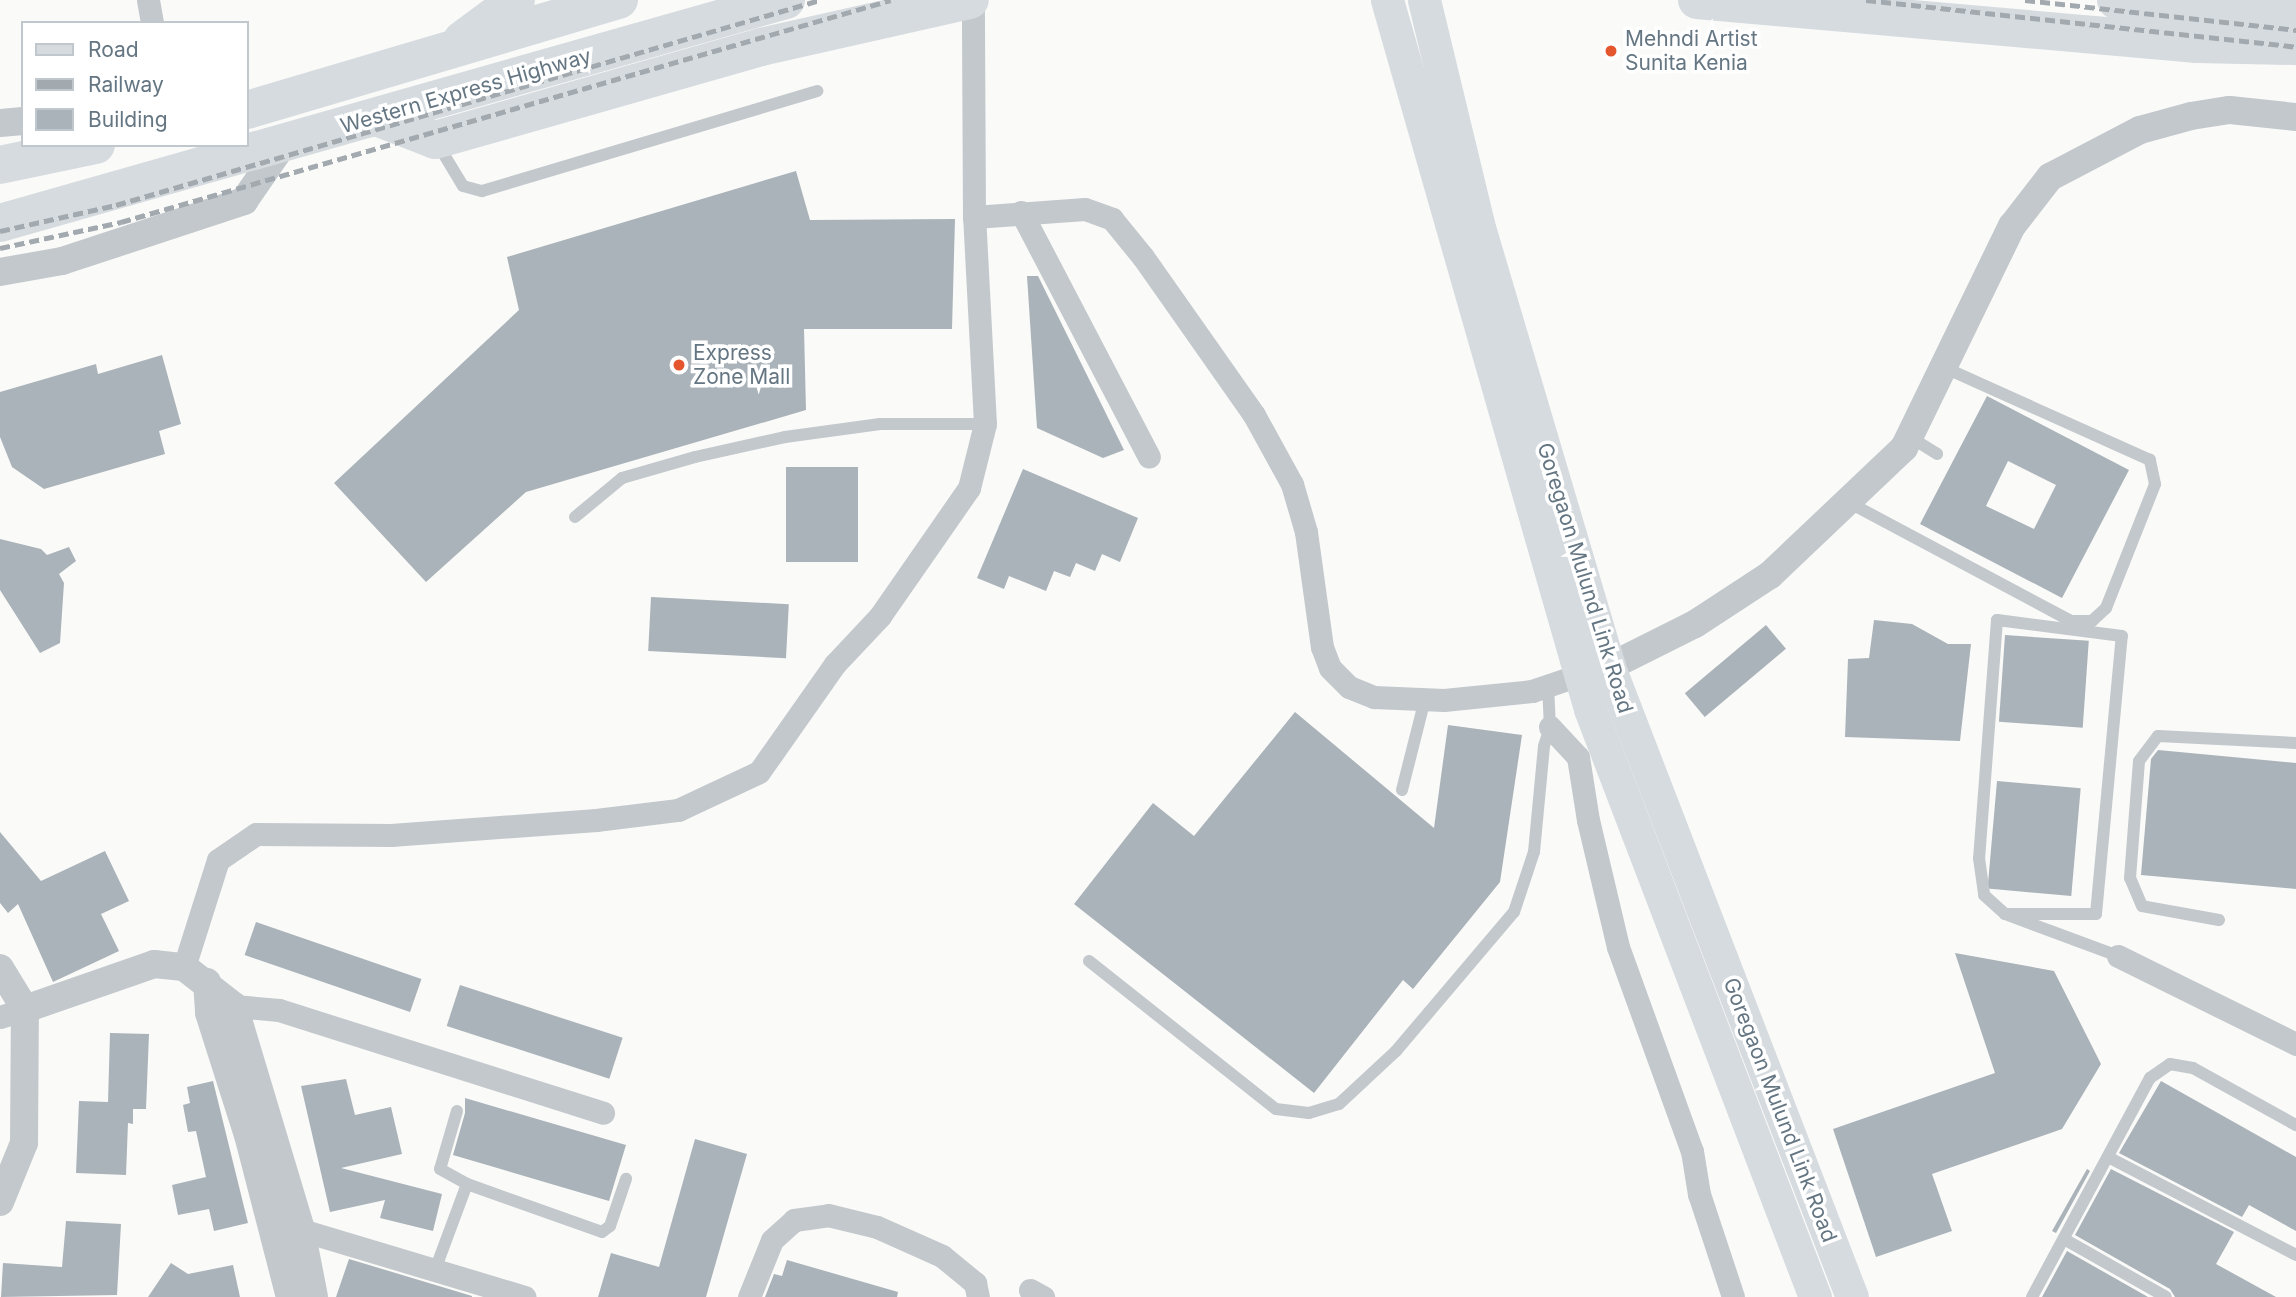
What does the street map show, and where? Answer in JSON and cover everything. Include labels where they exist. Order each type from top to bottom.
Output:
[{"type":"highway","points":[[448,53],[482,21],[516,0]]},
{"type":"highway","name":"Western Express Highway","points":[[248,110],[288,102],[619,0]]},
{"type":"highway","points":[[379,118],[435,140],[761,47],[972,0]]},
{"type":"highway","points":[[1705,0],[2197,44],[2296,46]]},
{"type":"highway","points":[[2116,0],[2296,19]]},
{"type":"highway","name":"Western Express Highway","points":[[0,223],[172,177],[774,3]]},
{"type":"highway","points":[[0,165],[86,147]]},
{"type":"main road","name":"Goregaon Mulund Link Road","points":[[1387,0],[1594,671],[1815,1297]]},
{"type":"main road","name":"Goregaon Mulund Link Road","points":[[1424,0],[1478,224],[1594,671],[1852,1297]]},
{"type":"street","points":[[148,0],[152,21]]},
{"type":"street","points":[[195,974],[218,860],[256,834],[391,835],[678,810],[759,772],[835,664],[880,616],[969,488],[985,424],[974,216],[972,0]]},
{"type":"street","points":[[974,216],[1086,209],[1112,219],[1143,257],[1254,415],[1292,484],[1306,532],[1322,647],[1330,668],[1349,687],[1374,697],[1425,699],[1501,696],[1548,686],[1594,671],[1695,625],[1770,575],[1910,437],[2012,226],[2050,177],[2140,130],[2191,116],[2230,110],[2296,117]]},
{"type":"street","points":[[0,123],[21,121]]},
{"type":"street","points":[[0,272],[62,261],[244,201],[284,143]]},
{"type":"street","points":[[1021,212],[1149,457]]},
{"type":"street","points":[[1550,727],[1578,757],[1588,820],[1618,947],[1692,1151],[1699,1194],[1733,1297]]},
{"type":"street","points":[[2118,956],[2296,1044]]},
{"type":"street","points":[[13,1013],[154,964],[195,974],[222,1009],[301,1230],[314,1297]]},
{"type":"street","points":[[0,968],[13,1013],[23,1143],[0,1202]]},
{"type":"street","points":[[222,1009],[279,1010],[603,1113]]},
{"type":"street","points":[[222,1009],[290,1297]]},
{"type":"street","points":[[749,1297],[772,1240],[794,1220],[828,1215],[877,1227],[942,1256],[975,1283],[978,1297]]},
{"type":"street","points":[[271,1221],[525,1297]]},
{"type":"lane","points":[[435,140],[463,186],[482,191],[817,91]]},
{"type":"lane","points":[[1847,502],[2071,621],[2092,621],[2106,608],[2155,484],[2150,460],[1945,368]]},
{"type":"lane","points":[[575,517],[622,478],[695,457],[785,437],[880,424],[985,424]]},
{"type":"lane","points":[[1910,437],[1937,454]]},
{"type":"lane","points":[[2006,914],[2096,914],[2122,636],[1997,620],[1980,875],[1984,895],[2006,914],[2118,956]]},
{"type":"lane","points":[[1090,961],[1276,1109],[1309,1113],[1339,1104],[1395,1051],[1514,912],[1534,852],[1544,746],[1550,727],[1548,686]]},
{"type":"lane","points":[[1402,790],[1425,699]]},
{"type":"lane","points":[[2219,920],[2142,906],[2130,878],[2139,761],[2158,736],[2296,744]]},
{"type":"lane","points":[[2032,1297],[2150,1078],[2170,1064],[2193,1068],[2296,1125]]},
{"type":"lane","points":[[457,1111],[440,1169],[467,1184],[603,1232],[610,1226],[626,1180]]},
{"type":"lane","points":[[2108,1157],[2296,1255]]},
{"type":"lane","points":[[435,1270],[467,1184]]},
{"type":"lane","points":[[2064,1239],[2166,1297]]},
{"type":"building","points":[[796,171],[810,220],[955,219],[952,329],[804,329],[806,410],[526,492],[426,582],[334,483],[519,310],[507,257]]},
{"type":"building","points":[[1027,276],[1038,276],[1124,450],[1103,458],[1037,428]]},
{"type":"building","points":[[162,355],[181,424],[159,431],[165,454],[44,489],[12,467],[0,437],[0,392],[96,364],[98,374]]},
{"type":"building","points":[[1987,396],[2129,470],[2062,598],[1920,524]],"holes":[[[2008,461],[2056,485],[2034,529],[1986,506]]]},
{"type":"building","points":[[786,467],[858,467],[858,562],[786,562]]},
{"type":"building","points":[[1023,469],[1138,518],[1120,562],[1102,554],[1095,571],[1076,563],[1070,577],[1054,571],[1046,591],[1009,576],[1004,589],[977,578]]},
{"type":"building","points":[[0,539],[41,549],[47,555],[69,547],[76,561],[59,574],[64,583],[60,643],[40,653],[0,590]]},
{"type":"building","points":[[651,597],[789,604],[786,658],[648,651]]},
{"type":"building","points":[[1874,620],[1912,624],[1948,644],[1971,644],[1960,741],[1845,737],[1848,659],[1869,658]]},
{"type":"building","points":[[1766,625],[1786,649],[1705,717],[1685,693]]},
{"type":"building","points":[[2005,635],[2089,641],[2083,728],[1999,722]]},
{"type":"building","points":[[1295,712],[1434,828],[1448,725],[1522,735],[1500,882],[1413,989],[1403,980],[1314,1093],[1074,904],[1153,803],[1194,836]]},
{"type":"building","points":[[2158,750],[2296,763],[2296,889],[2141,875],[2151,759]]},
{"type":"building","points":[[1997,781],[2081,788],[2071,896],[1988,889]]},
{"type":"building","points":[[0,832],[41,881],[105,851],[129,901],[101,914],[119,951],[53,982],[18,904],[8,913],[0,903]]},
{"type":"building","points":[[256,922],[421,979],[410,1012],[245,955]]},
{"type":"building","points":[[1955,953],[2054,971],[2101,1064],[2062,1129],[1932,1174],[1952,1231],[1876,1257],[1833,1129],[1995,1073]]},
{"type":"building","points":[[460,985],[623,1038],[609,1079],[447,1026]]},
{"type":"building","points":[[110,1033],[149,1034],[146,1109],[133,1109],[133,1124],[128,1123],[126,1175],[76,1173],[79,1101],[108,1102]]},
{"type":"building","points":[[346,1079],[355,1115],[391,1107],[402,1154],[341,1168],[442,1194],[433,1231],[380,1218],[385,1200],[330,1212],[301,1086]]},
{"type":"building","points":[[213,1081],[248,1223],[214,1231],[209,1209],[178,1215],[172,1185],[206,1177],[196,1131],[188,1132],[183,1105],[190,1103],[187,1087]]},
{"type":"building","points":[[2161,1081],[2296,1157],[2296,1231],[2249,1205],[2242,1217],[2119,1153]]},
{"type":"building","points":[[465,1098],[626,1145],[609,1201],[453,1155],[465,1113]]},
{"type":"building","points":[[695,1139],[747,1154],[706,1297],[598,1297],[611,1253],[659,1267]]},
{"type":"building","points":[[2087,1169],[2090,1171],[2056,1233],[2052,1231]]},
{"type":"building","points":[[2111,1169],[2234,1232],[2216,1264],[2276,1297],[2175,1297],[2170,1289],[2075,1235]]},
{"type":"building","points":[[66,1221],[121,1224],[117,1295],[1,1297],[3,1263],[62,1267]]},
{"type":"building","points":[[2067,1251],[2148,1297],[2042,1297]]},
{"type":"building","points":[[349,1259],[472,1296],[472,1297],[336,1297]]},
{"type":"building","points":[[787,1260],[898,1292],[897,1297],[765,1297],[774,1274],[782,1276]]},
{"type":"building","points":[[171,1263],[188,1274],[233,1265],[240,1297],[148,1297]]},
{"type":"railway","points":[[0,231],[116,205],[820,0]]},
{"type":"railway","points":[[0,248],[121,222],[891,0]]},
{"type":"railway","points":[[1866,0],[2296,47]]},
{"type":"railway","points":[[2025,0],[2296,30]]},
{"type":"place","name":"Mehndi Artist Sunita Kenia","points":[[1611,51]]},
{"type":"place","name":"Express Zone Mall","points":[[679,365]]}]
